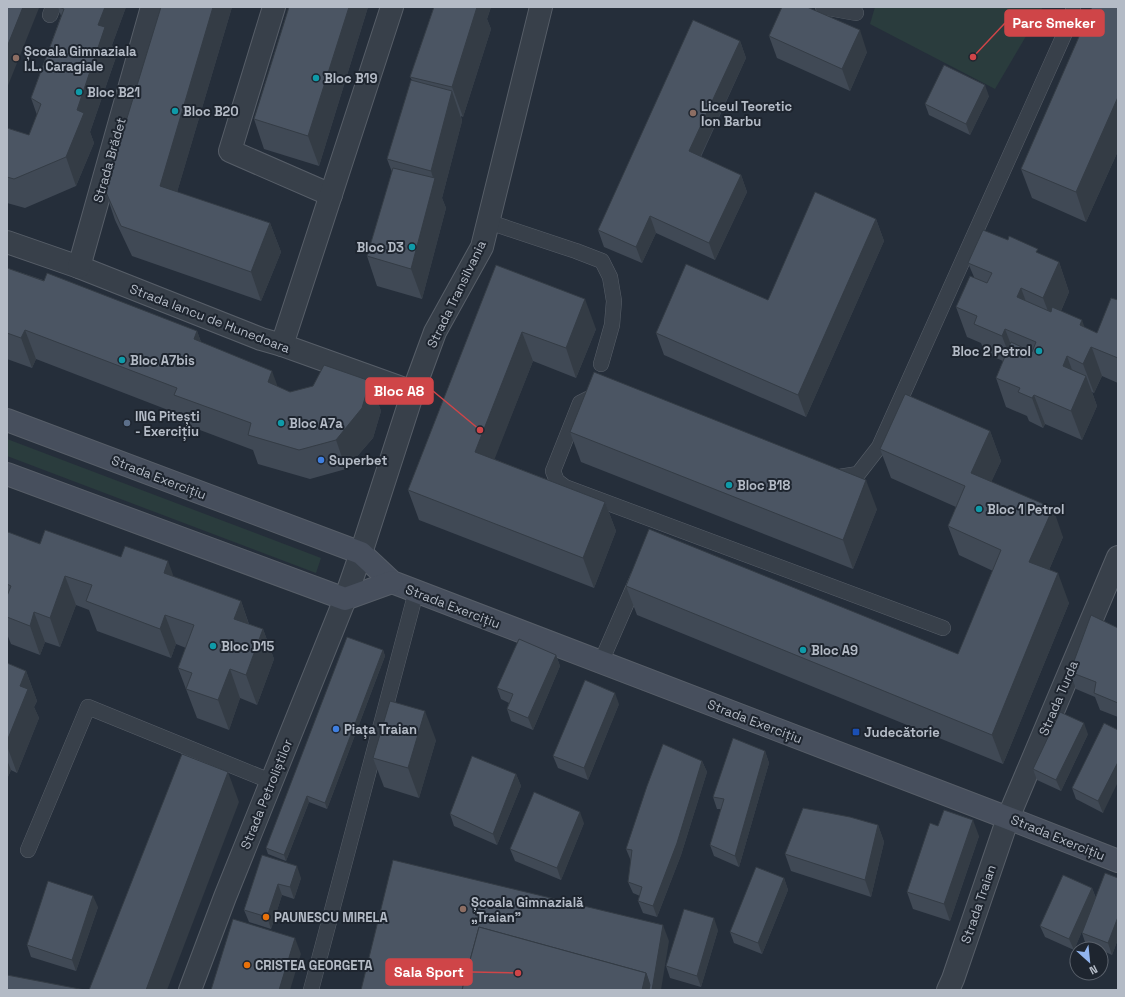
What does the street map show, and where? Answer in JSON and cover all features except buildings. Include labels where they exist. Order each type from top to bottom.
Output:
[{"type":"main road","name":"Strada Exercițiu","points":[[7,420],[361,553],[392,582],[416,592],[1118,861]]},
{"type":"main road","points":[[7,474],[345,599]]},
{"type":"main road","name":"Strada Exercițiu","points":[[345,599],[392,582]]},
{"type":"street","name":"Strada Brădet","points":[[79,267],[152,7]]},
{"type":"street","points":[[274,7],[230,151],[331,195]]},
{"type":"street","points":[[282,345],[392,7]]},
{"type":"street","name":"Strada Transilvania","points":[[345,599],[413,392],[435,332],[482,247],[541,7]]},
{"type":"street","name":"Strada Iancu de Hunedoara","points":[[7,242],[79,267],[254,336],[413,392]]},
{"type":"street","name":"Strada Turda","points":[[1008,818],[1118,557]]},
{"type":"street","name":"Strada Petroliștilor","points":[[190,990],[270,781],[345,599]]},
{"type":"street","name":"Strada Traian","points":[[948,990],[1008,818]]},
{"type":"lane","points":[[822,7],[856,13]]},
{"type":"lane","points":[[823,476],[830,479],[858,474],[879,447],[1073,15],[1073,7]]},
{"type":"lane","points":[[489,222],[602,261],[610,277],[614,301],[612,325],[601,364]]},
{"type":"lane","points":[[617,401],[602,396],[590,398],[580,403],[553,470],[557,481],[564,487],[943,628]]},
{"type":"lane","points":[[655,538],[661,523]]},
{"type":"lane","points":[[601,662],[642,567]]},
{"type":"lane","points":[[311,990],[416,592]]},
{"type":"lane","points":[[28,850],[88,707],[270,781]]},
{"type":"shaded area","points":[[875,7],[1043,7],[995,89],[870,24]]},
{"type":"shaded area","points":[[7,439],[321,558],[316,573],[7,456]]},
{"type":"place","name":"Parc Smeker","points":[[973,57]]},
{"type":"place","name":"Școala Gimnaziala I.L. Caragiale","points":[[16,58]]},
{"type":"place","name":"Bloc B19","points":[[316,78]]},
{"type":"place","name":"Bloc B21","points":[[79,92]]},
{"type":"place","name":"Bloc B20","points":[[175,111]]},
{"type":"place","name":"Liceul Teoretic Ion Barbu","points":[[693,113]]},
{"type":"place","name":"Bloc D3","points":[[412,247]]},
{"type":"place","name":"Bloc 2 Petrol","points":[[1039,351]]},
{"type":"place","name":"Bloc A7bis","points":[[122,360]]},
{"type":"place","name":"ING Pitești - Exercițiu","points":[[127,423]]},
{"type":"place","name":"Bloc A7a","points":[[281,423]]},
{"type":"place","name":"Bloc A8","points":[[480,430]]},
{"type":"place","name":"Superbet","points":[[321,460]]},
{"type":"place","name":"Bloc B18","points":[[729,485]]},
{"type":"place","name":"Bloc 1 Petrol","points":[[979,509]]},
{"type":"place","name":"Bloc D15","points":[[213,646]]},
{"type":"place","name":"Bloc A9","points":[[803,650]]},
{"type":"place","name":"Piața Traian","points":[[336,729]]},
{"type":"place","name":"Judecătorie","points":[[856,732]]},
{"type":"place","name":"Școala Gimnazială „Traian”","points":[[463,909]]},
{"type":"place","name":"PAUNESCU MIRELA","points":[[266,917]]},
{"type":"place","name":"CRISTEA GEORGETA","points":[[247,965]]},
{"type":"place","name":"Sala Sport","points":[[518,973]]}]
